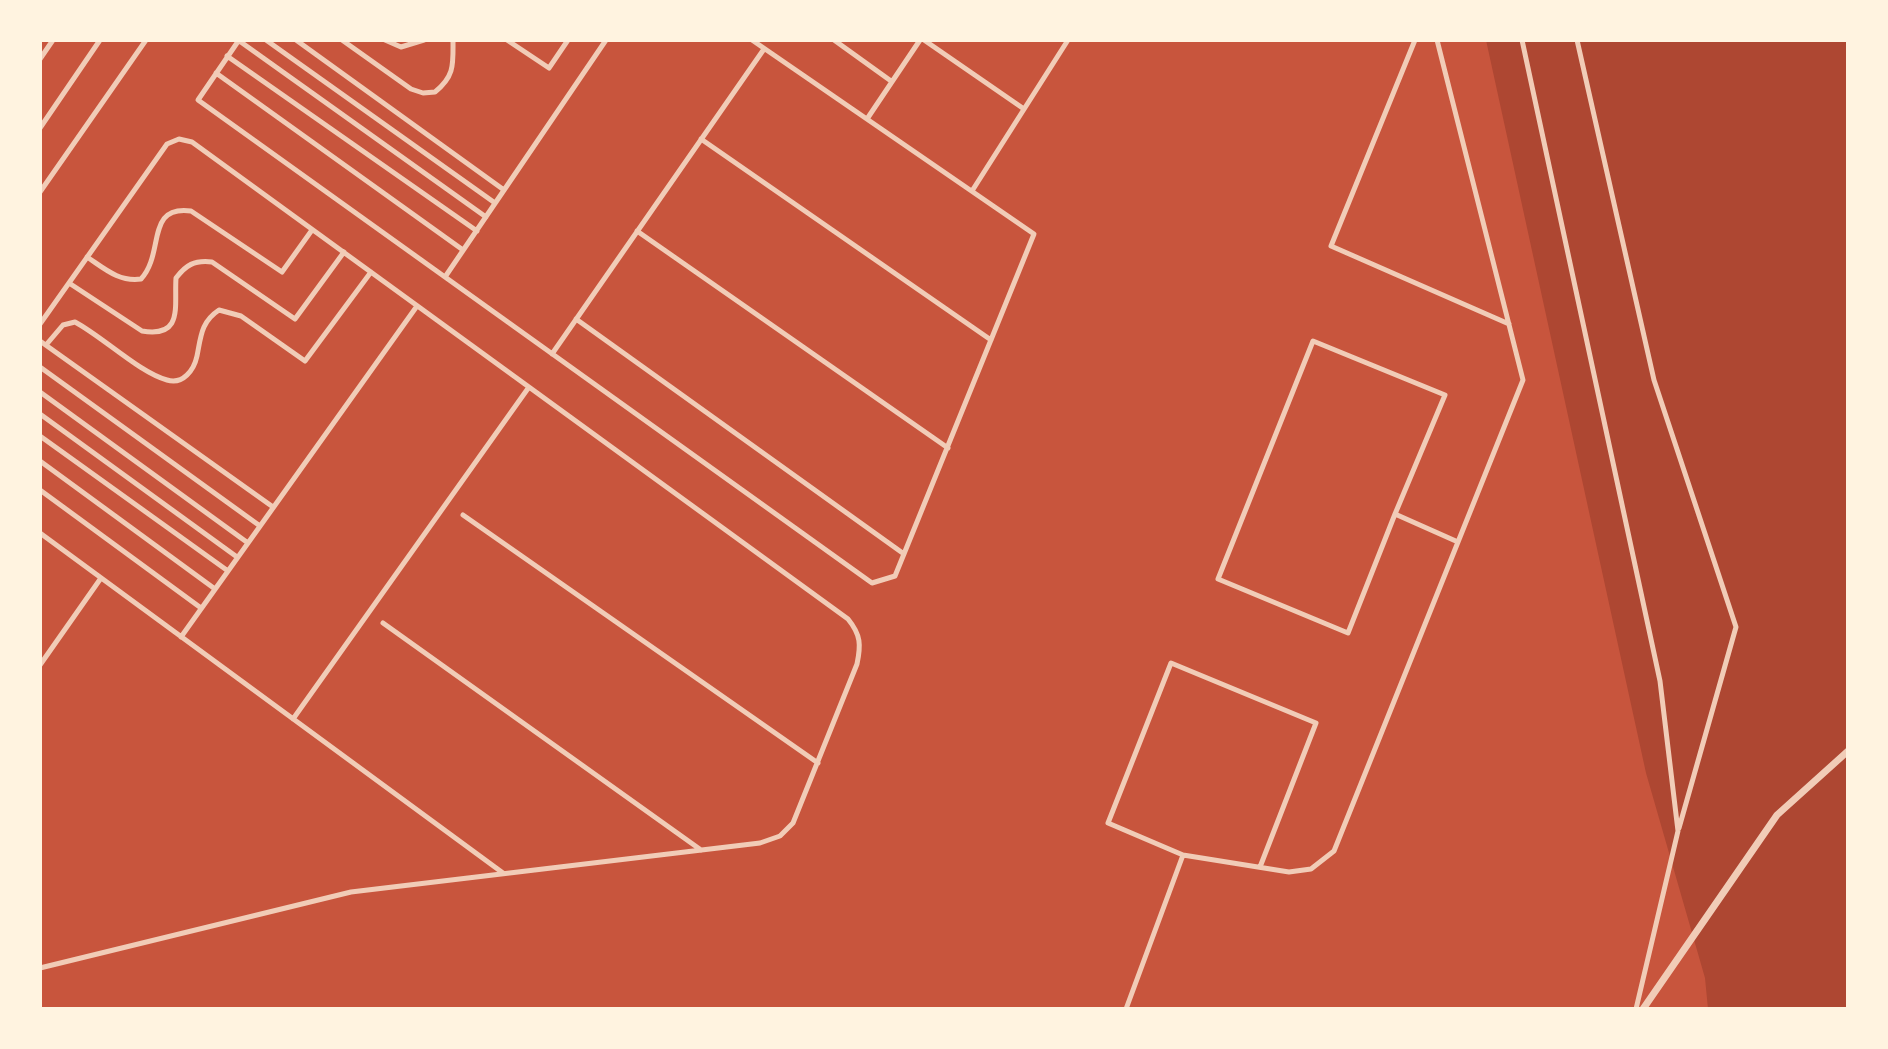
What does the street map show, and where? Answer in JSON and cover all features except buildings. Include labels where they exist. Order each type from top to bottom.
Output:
[{"type":"street","points":[[1643,1009],[1777,815],[1848,751]]},
{"type":"lane","points":[[40,59],[53,40]]},
{"type":"lane","points":[[40,128],[100,40]]},
{"type":"lane","points":[[40,192],[146,40]]},
{"type":"lane","points":[[486,217],[239,40],[198,100],[872,583],[895,576],[1034,234],[751,40]]},
{"type":"lane","points":[[266,40],[495,203]]},
{"type":"lane","points":[[296,40],[504,190]]},
{"type":"lane","points":[[342,40],[411,89],[424,93],[435,92],[453,72],[456,61],[453,40]]},
{"type":"lane","points":[[386,40],[401,47],[424,40]]},
{"type":"lane","points":[[507,40],[549,68],[568,40]]},
{"type":"lane","points":[[445,277],[606,40]]},
{"type":"lane","points":[[834,40],[891,81]]},
{"type":"lane","points":[[867,119],[922,40],[1024,109]]},
{"type":"lane","points":[[972,191],[1068,40]]},
{"type":"lane","points":[[1415,40],[1331,246],[1509,324]]},
{"type":"lane","points":[[1260,867],[1316,723],[1171,663],[1108,823],[1183,855],[1289,872],[1311,869],[1334,851],[1523,380],[1437,40]]},
{"type":"lane","points":[[1522,40],[1660,681],[1678,831]]},
{"type":"lane","points":[[1577,40],[1654,380],[1736,627],[1678,831],[1636,1009]]},
{"type":"lane","points":[[552,354],[764,48]]},
{"type":"lane","points":[[228,56],[477,230]]},
{"type":"lane","points":[[216,73],[463,250]]},
{"type":"lane","points":[[40,324],[167,144],[179,139],[192,142],[848,620],[859,632],[861,645],[857,664],[793,823],[780,836],[760,843],[351,892],[40,968]]},
{"type":"lane","points":[[701,139],[991,340]]},
{"type":"lane","points":[[88,257],[115,276],[129,280],[141,279],[154,259],[158,227],[165,215],[177,209],[191,211],[282,272],[312,230]]},
{"type":"lane","points":[[637,231],[947,448]]},
{"type":"lane","points":[[69,283],[142,331],[155,333],[169,327],[176,315],[176,278],[185,267],[198,260],[212,262],[295,319],[344,252]]},
{"type":"lane","points":[[273,507],[43,343],[63,325],[75,322],[153,373],[169,381],[180,380],[190,374],[197,360],[203,327],[209,317],[219,310],[241,316],[305,361],[371,272]]},
{"type":"lane","points":[[181,637],[417,306]]},
{"type":"lane","points":[[576,319],[904,554]]},
{"type":"lane","points":[[1313,341],[1445,395],[1395,514],[1348,633],[1219,579],[1313,341]]},
{"type":"lane","points":[[40,368],[260,526]]},
{"type":"lane","points":[[293,719],[529,387]]},
{"type":"lane","points":[[40,392],[248,543]]},
{"type":"lane","points":[[40,414],[237,557]]},
{"type":"lane","points":[[40,436],[228,571]]},
{"type":"lane","points":[[40,461],[215,589]]},
{"type":"lane","points":[[40,490],[201,608]]},
{"type":"lane","points":[[1395,514],[1458,542]]},
{"type":"lane","points":[[463,515],[818,762]]},
{"type":"lane","points":[[40,533],[504,874]]},
{"type":"lane","points":[[40,664],[101,578]]},
{"type":"lane","points":[[383,623],[701,850]]},
{"type":"lane","points":[[1126,1009],[1183,855]]},
{"type":"shaded area","points":[[1486,40],[1848,40],[1848,1009],[1708,1009],[1705,978],[1646,773]]}]
